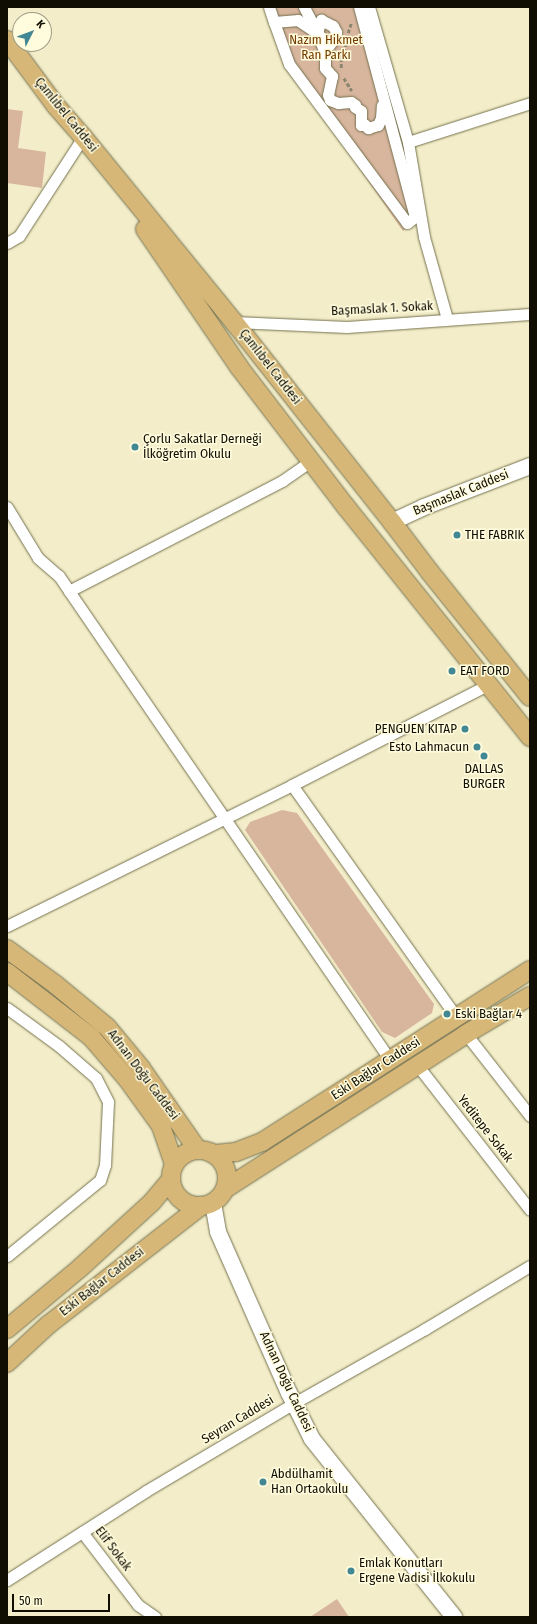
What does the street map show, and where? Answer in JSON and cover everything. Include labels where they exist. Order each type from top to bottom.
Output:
[{"type":"main road","name":"Çamlıbel Caddesi","points":[[7,40],[56,106],[84,136],[234,322],[392,522],[429,572],[530,697]]},
{"type":"main road","points":[[84,136],[221,342],[346,507],[530,737]]},
{"type":"main road","name":"Adnan Doğu Caddesi","points":[[7,949],[56,985],[106,1027],[141,1068],[197,1149]]},
{"type":"main road","name":"Eski Bağlar Caddesi","points":[[216,1154],[236,1152],[262,1142],[530,970]]},
{"type":"main road","name":"Adnan Doğu Caddesi","points":[[7,972],[91,1037],[128,1080],[161,1126],[173,1172]]},
{"type":"main road","name":"Eski Bağlar Caddesi","points":[[226,1189],[466,1034],[530,996]]},
{"type":"main road","points":[[197,1149],[207,1150],[216,1154],[223,1161],[227,1170],[228,1180],[226,1189],[207,1204],[187,1203],[181,1199],[176,1193],[173,1172],[180,1157],[197,1149]]},
{"type":"main road","name":"Eski Bağlar Caddesi","points":[[7,1329],[80,1268],[152,1202],[173,1172]]},
{"type":"main road","name":"Eski Bağlar Caddesi","points":[[7,1363],[48,1325],[207,1204]]},
{"type":"street","points":[[269,7],[289,64],[407,223],[415,217],[359,7]]},
{"type":"street","points":[[304,7],[325,53],[325,68],[332,76],[328,95],[330,100],[338,103],[350,102],[361,111],[361,125],[364,124],[368,128],[378,125],[381,118],[381,106],[385,104]]},
{"type":"street","points":[[369,7],[408,142],[424,238],[447,319]]},
{"type":"street","points":[[274,22],[298,20],[317,33]]},
{"type":"street","points":[[408,142],[530,103]]},
{"type":"street","points":[[7,243],[19,236],[84,136]]},
{"type":"street","name":"Başmaslak 1. Sokak","points":[[234,322],[347,327],[530,314]]},
{"type":"street","points":[[70,591],[282,481],[311,461]]},
{"type":"street","name":"Başmaslak Caddesi","points":[[392,522],[424,507],[530,466]]},
{"type":"street","points":[[7,507],[38,558],[59,576],[70,591],[390,1060]]},
{"type":"street","points":[[7,926],[292,785],[489,684]]},
{"type":"street","points":[[292,785],[456,1017]]},
{"type":"street","points":[[7,1008],[59,1046],[96,1078],[108,1102],[105,1165],[100,1180],[7,1256]]},
{"type":"street","points":[[466,1034],[530,1116]]},
{"type":"street","name":"Yeditepe Sokak","points":[[418,1066],[530,1210]]},
{"type":"street","name":"Adnan Doğu Caddesi","points":[[207,1204],[294,1403],[312,1439],[449,1615]]},
{"type":"street","name":"Seyran Caddesi","points":[[7,1580],[82,1532],[294,1403],[425,1329],[530,1266]]},
{"type":"street","name":"Elif Sokak","points":[[82,1532],[138,1605],[155,1617]]},
{"type":"path","points":[[351,21],[341,58],[341,73],[354,94]]},
{"type":"path","points":[[343,37],[344,30]]},
{"type":"green space","name":"Nazım Hikmet Ran Parkı","points":[[265,7],[358,7],[412,225],[403,231],[285,62]]},
{"type":"green space","points":[[7,109],[23,111],[18,148],[46,152],[42,188],[7,183]]},
{"type":"green space","points":[[282,810],[297,813],[434,1004],[432,1013],[395,1038],[382,1032],[245,830],[250,822]]},
{"type":"green space","points":[[337,1599],[349,1617],[310,1617]]},
{"type":"place","name":"Çorlu Sakatlar Derneği İlköğretim Okulu","points":[[135,447]]},
{"type":"place","name":"THE FABRIK","points":[[457,535]]},
{"type":"place","name":"EAT FORD","points":[[452,671]]},
{"type":"place","name":"PENGUEN KITAP","points":[[465,729]]},
{"type":"place","name":"Esto Lahmacun","points":[[477,747]]},
{"type":"place","name":"DALLAS BURGER","points":[[484,756]]},
{"type":"place","name":"Eski Bağlar 4","points":[[447,1014]]},
{"type":"place","name":"Abdülhamit Han Ortaokulu","points":[[263,1482]]},
{"type":"place","name":"Emlak Konutları Ergene Vadisi İlkokulu","points":[[351,1571]]}]
